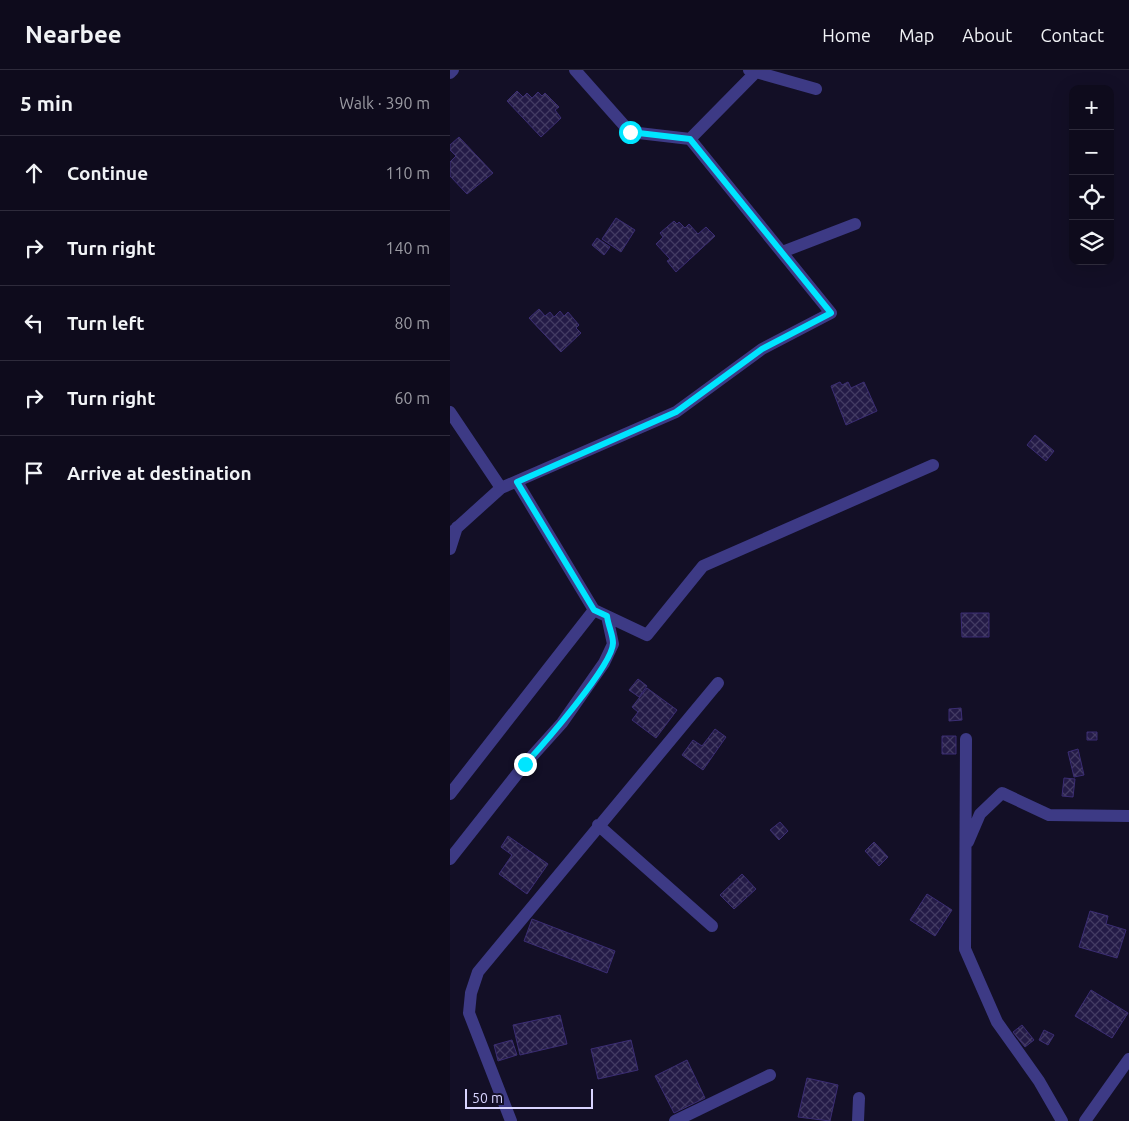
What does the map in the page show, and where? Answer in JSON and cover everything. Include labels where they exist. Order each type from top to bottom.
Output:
[{"type":"street","points":[[450,73],[453,70]]},
{"type":"street","points":[[450,549],[453,530],[501,488],[676,412],[762,349],[831,313],[690,139],[630,132],[575,70]]},
{"type":"street","points":[[690,139],[752,71],[816,89]]},
{"type":"street","points":[[782,252],[855,224]]},
{"type":"street","points":[[450,412],[501,488]]},
{"type":"street","points":[[517,482],[594,610],[647,635],[703,566],[933,465]]},
{"type":"street","points":[[450,794],[594,610]]},
{"type":"street","points":[[450,858],[525,764],[562,723],[604,664],[613,644],[607,616]]},
{"type":"street","points":[[511,1121],[469,1014],[471,993],[478,972],[598,825],[718,683],[715,686]]},
{"type":"street","points":[[966,739],[965,949],[997,1022],[1039,1081],[1062,1121]]},
{"type":"street","points":[[966,849],[980,814],[1002,793],[1049,815],[1129,816]]},
{"type":"street","points":[[598,825],[712,926]]},
{"type":"street","points":[[1085,1121],[1129,1059]]},
{"type":"street","points":[[675,1121],[696,1116],[770,1075]]},
{"type":"street","points":[[858,1121],[859,1098]]},
{"type":"building","points":[[517,91],[523,97],[527,93],[532,98],[538,92],[542,96],[545,93],[559,107],[555,110],[561,118],[541,137],[507,101]]},
{"type":"building","points":[[459,137],[493,173],[467,194],[450,176],[450,162],[456,156],[450,150],[450,145]]},
{"type":"building","points":[[616,218],[635,230],[621,252],[602,239]]},
{"type":"building","points":[[674,221],[677,224],[679,222],[685,228],[689,224],[698,234],[706,227],[715,236],[676,272],[667,261],[670,259],[656,244],[663,237],[660,233]]},
{"type":"building","points":[[597,238],[610,247],[604,255],[592,245]]},
{"type":"building","points":[[539,309],[545,316],[550,312],[554,317],[560,311],[564,316],[568,312],[579,325],[576,328],[581,333],[561,352],[529,318]]},
{"type":"building","points":[[840,382],[842,385],[848,382],[851,388],[864,382],[877,411],[846,425],[831,386]]},
{"type":"building","points":[[1035,435],[1054,451],[1046,461],[1027,445]]},
{"type":"building","points":[[961,613],[989,613],[989,637],[962,637]]},
{"type":"building","points":[[638,679],[647,686],[639,697],[629,690]]},
{"type":"building","points":[[647,688],[677,710],[656,738],[632,720],[638,712],[632,707]]},
{"type":"building","points":[[961,708],[962,720],[949,721],[949,709]]},
{"type":"building","points":[[715,729],[726,737],[703,770],[682,755],[693,740],[702,746]]},
{"type":"building","points":[[1087,732],[1097,732],[1097,740],[1087,740]]},
{"type":"building","points":[[942,736],[956,736],[956,754],[942,754]]},
{"type":"building","points":[[1078,749],[1084,775],[1074,777],[1068,752]]},
{"type":"building","points":[[1064,778],[1075,779],[1073,797],[1062,796]]},
{"type":"building","points":[[780,822],[788,831],[779,840],[770,830]]},
{"type":"building","points":[[508,836],[548,864],[527,894],[499,874],[512,855],[501,847]]},
{"type":"building","points":[[874,842],[888,857],[879,866],[865,851]]},
{"type":"building","points":[[742,874],[756,889],[734,909],[720,895]]},
{"type":"building","points":[[927,894],[952,910],[935,936],[910,920]]},
{"type":"building","points":[[1090,911],[1108,916],[1106,924],[1126,930],[1117,958],[1079,947]]},
{"type":"building","points":[[532,919],[615,951],[607,973],[524,941]]},
{"type":"building","points":[[1091,990],[1128,1013],[1112,1038],[1075,1016]]},
{"type":"building","points":[[560,1015],[567,1044],[520,1055],[513,1025]]},
{"type":"building","points":[[1022,1025],[1034,1040],[1025,1047],[1013,1032]]},
{"type":"building","points":[[1044,1030],[1054,1035],[1048,1045],[1039,1040]]},
{"type":"building","points":[[512,1040],[517,1055],[498,1061],[494,1045]]},
{"type":"building","points":[[631,1040],[638,1070],[598,1079],[591,1049]]},
{"type":"building","points":[[687,1060],[705,1098],[674,1113],[655,1076]]},
{"type":"building","points":[[807,1078],[838,1085],[830,1121],[798,1117]]},
{"type":"route","points":[[525,764],[562,723],[604,664],[613,644],[607,616],[594,610],[517,482],[676,412],[762,349],[831,313],[690,139],[630,132]]}]
